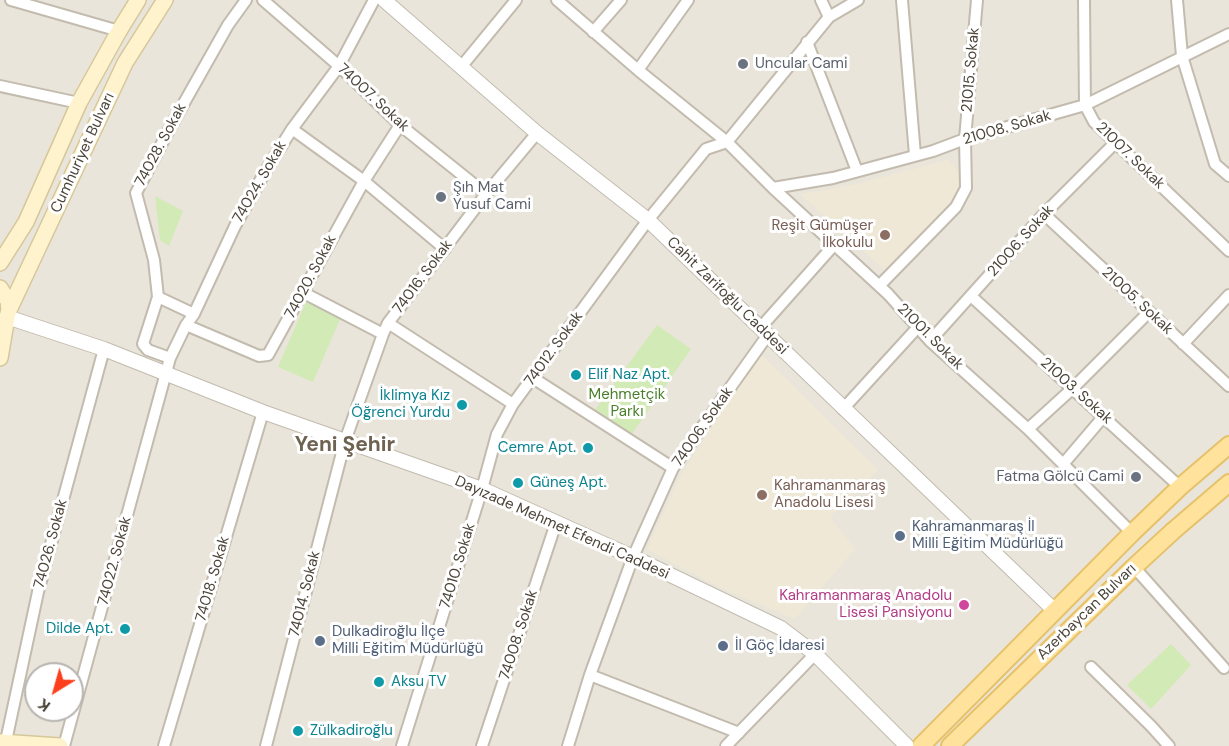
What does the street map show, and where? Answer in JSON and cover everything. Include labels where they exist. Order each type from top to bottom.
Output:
[{"type":"main road","name":"Cumhuriyet Bulvarı","points":[[0,263],[26,222],[79,104],[138,0]]},
{"type":"main road","name":"Cumhuriyet Bulvarı","points":[[0,358],[5,318],[125,63],[165,0]]},
{"type":"main road","points":[[0,240],[13,235],[26,222]]},
{"type":"main road","points":[[0,288],[5,293],[5,318]]},
{"type":"main road","points":[[921,746],[1132,533],[1229,445]]},
{"type":"main road","name":"Azerbaycan Bulvarı","points":[[950,746],[1134,567],[1229,483]]},
{"type":"main road","points":[[3,742],[62,746]]},
{"type":"street","points":[[10,0],[32,3],[119,31]]},
{"type":"street","name":"74028. Sokak","points":[[170,358],[148,350],[143,344],[158,297],[154,260],[136,192],[228,25],[246,0]]},
{"type":"street","name":"74007. Sokak","points":[[263,0],[339,66],[400,124],[486,194]]},
{"type":"street","name":"74024. Sokak","points":[[165,375],[170,358],[186,325],[194,314],[235,226],[264,172],[292,129],[339,66],[374,0]]},
{"type":"street","name":"Cahit Zarifoğlu Caddesi","points":[[384,0],[537,132],[648,220],[1054,611]]},
{"type":"street","points":[[461,67],[516,0]]},
{"type":"street","name":"21001. Sokak","points":[[557,0],[727,142],[879,286],[930,341],[1028,429],[1132,533]]},
{"type":"street","points":[[593,32],[621,0]]},
{"type":"street","points":[[638,70],[688,0]]},
{"type":"street","points":[[821,0],[830,17]]},
{"type":"street","points":[[727,142],[807,42],[830,17],[858,0]]},
{"type":"street","points":[[902,0],[915,155]]},
{"type":"street","name":"21015. Sokak","points":[[879,286],[956,207],[966,188],[965,139],[977,0]]},
{"type":"street","points":[[1084,0],[1085,105]]},
{"type":"street","points":[[1177,0],[1182,56],[1215,164],[1229,176]]},
{"type":"street","name":"21008. Sokak","points":[[773,188],[833,178],[1085,105],[1229,34]]},
{"type":"street","points":[[807,42],[857,171]]},
{"type":"street","points":[[0,86],[79,104]]},
{"type":"street","name":"21007. Sokak","points":[[1085,105],[1094,122],[1229,251]]},
{"type":"street","name":"74020. Sokak","points":[[186,325],[259,356],[268,355],[364,181],[400,124]]},
{"type":"street","points":[[292,129],[364,181],[445,249]]},
{"type":"street","name":"74016. Sokak","points":[[345,441],[388,323],[486,194],[537,132]]},
{"type":"street","name":"74012. Sokak","points":[[482,489],[497,434],[513,404],[648,220],[705,149],[727,142]]},
{"type":"street","name":"21006. Sokak","points":[[930,341],[1044,214],[1115,143]]},
{"type":"street","name":"21005. Sokak","points":[[1044,214],[1229,386]]},
{"type":"street","name":"74006. Sokak","points":[[568,746],[590,675],[633,557],[674,468],[764,332],[834,245]]},
{"type":"street","points":[[302,292],[383,334]]},
{"type":"street","points":[[1183,344],[1229,295]]},
{"type":"street","name":"21003. Sokak","points":[[971,296],[1180,488]]},
{"type":"street","points":[[158,297],[194,314]]},
{"type":"street","points":[[1028,429],[1073,388],[1149,312]]},
{"type":"street","name":"Dayızade Mehmet Efendi Caddesi","points":[[5,318],[104,349],[263,412],[482,489],[633,557],[781,628],[815,654],[907,746]]},
{"type":"street","points":[[388,323],[513,404]]},
{"type":"street","points":[[843,409],[918,327]]},
{"type":"street","name":"74026. Sokak","points":[[3,742],[38,592],[104,349]]},
{"type":"street","name":"74022. Sokak","points":[[62,746],[165,375]]},
{"type":"street","points":[[533,378],[674,468]]},
{"type":"street","name":"74018. Sokak","points":[[164,746],[263,412]]},
{"type":"street","points":[[1064,464],[1104,416]]},
{"type":"street","name":"74014. Sokak","points":[[266,746],[345,441]]},
{"type":"street","name":"74010. Sokak","points":[[402,746],[482,489]]},
{"type":"street","name":"74008. Sokak","points":[[482,746],[556,523]]},
{"type":"street","points":[[1134,567],[1224,668]]},
{"type":"street","points":[[726,746],[815,654]]},
{"type":"street","points":[[1091,667],[1169,746]]},
{"type":"street","points":[[590,675],[739,733]]},
{"type":"shaded area","points":[[0,0],[1229,0],[1229,746],[0,746]]},
{"type":"shaded area","name":"Reşit Gümüşer İlkokulu","points":[[948,160],[964,178],[961,191],[890,275],[800,194],[845,187]]},
{"type":"shaded area","name":"Kahramanmaraş Anadolu Lisesi","points":[[756,356],[764,357],[878,470],[830,517],[855,549],[795,619],[719,587],[647,549],[682,473]]},
{"type":"green space","points":[[155,196],[183,211],[169,246],[160,240]]},
{"type":"green space","points":[[306,302],[341,317],[313,382],[278,367]]},
{"type":"green space","name":"Mehmetçik Parkı","points":[[657,325],[691,349],[629,438],[592,414]]},
{"type":"green space","points":[[1171,644],[1191,665],[1151,709],[1127,685]]},
{"type":"place","name":"Uncular Cami","points":[[743,64]]},
{"type":"place","name":"Şıh Mat Yusuf Cami","points":[[441,197]]},
{"type":"place","name":"Reşit Gümüşer İlkokulu","points":[[885,235]]},
{"type":"place","name":"Elif Naz Apt.","points":[[576,375]]},
{"type":"place","name":"İklimya Kız Öğrenci Yurdu","points":[[462,405]]},
{"type":"place","name":"Cemre Apt.","points":[[588,448]]},
{"type":"place","name":"Fatma Gölcü Cami","points":[[1136,477]]},
{"type":"place","name":"Güneş Apt.","points":[[518,483]]},
{"type":"place","name":"Kahramanmaraş Anadolu Lisesi","points":[[762,495]]},
{"type":"place","name":"Kahramanmaraş İl Milli Eğitim Müdürlüğü","points":[[900,536]]},
{"type":"place","name":"Kahramanmaraş Anadolu Lisesi Pansiyonu","points":[[964,605]]},
{"type":"place","name":"Dilde Apt.","points":[[125,629]]},
{"type":"place","name":"Dulkadiroğlu İlçe Milli Eğitim Müdürlüğü","points":[[320,641]]},
{"type":"place","name":"İl Göç İdaresi","points":[[723,646]]},
{"type":"place","name":"Aksu TV","points":[[379,682]]},
{"type":"place","name":"Zülkadiroğlu","points":[[298,731]]},
{"type":"district","name":"Yeni Şehir","points":[[345,445]]}]
